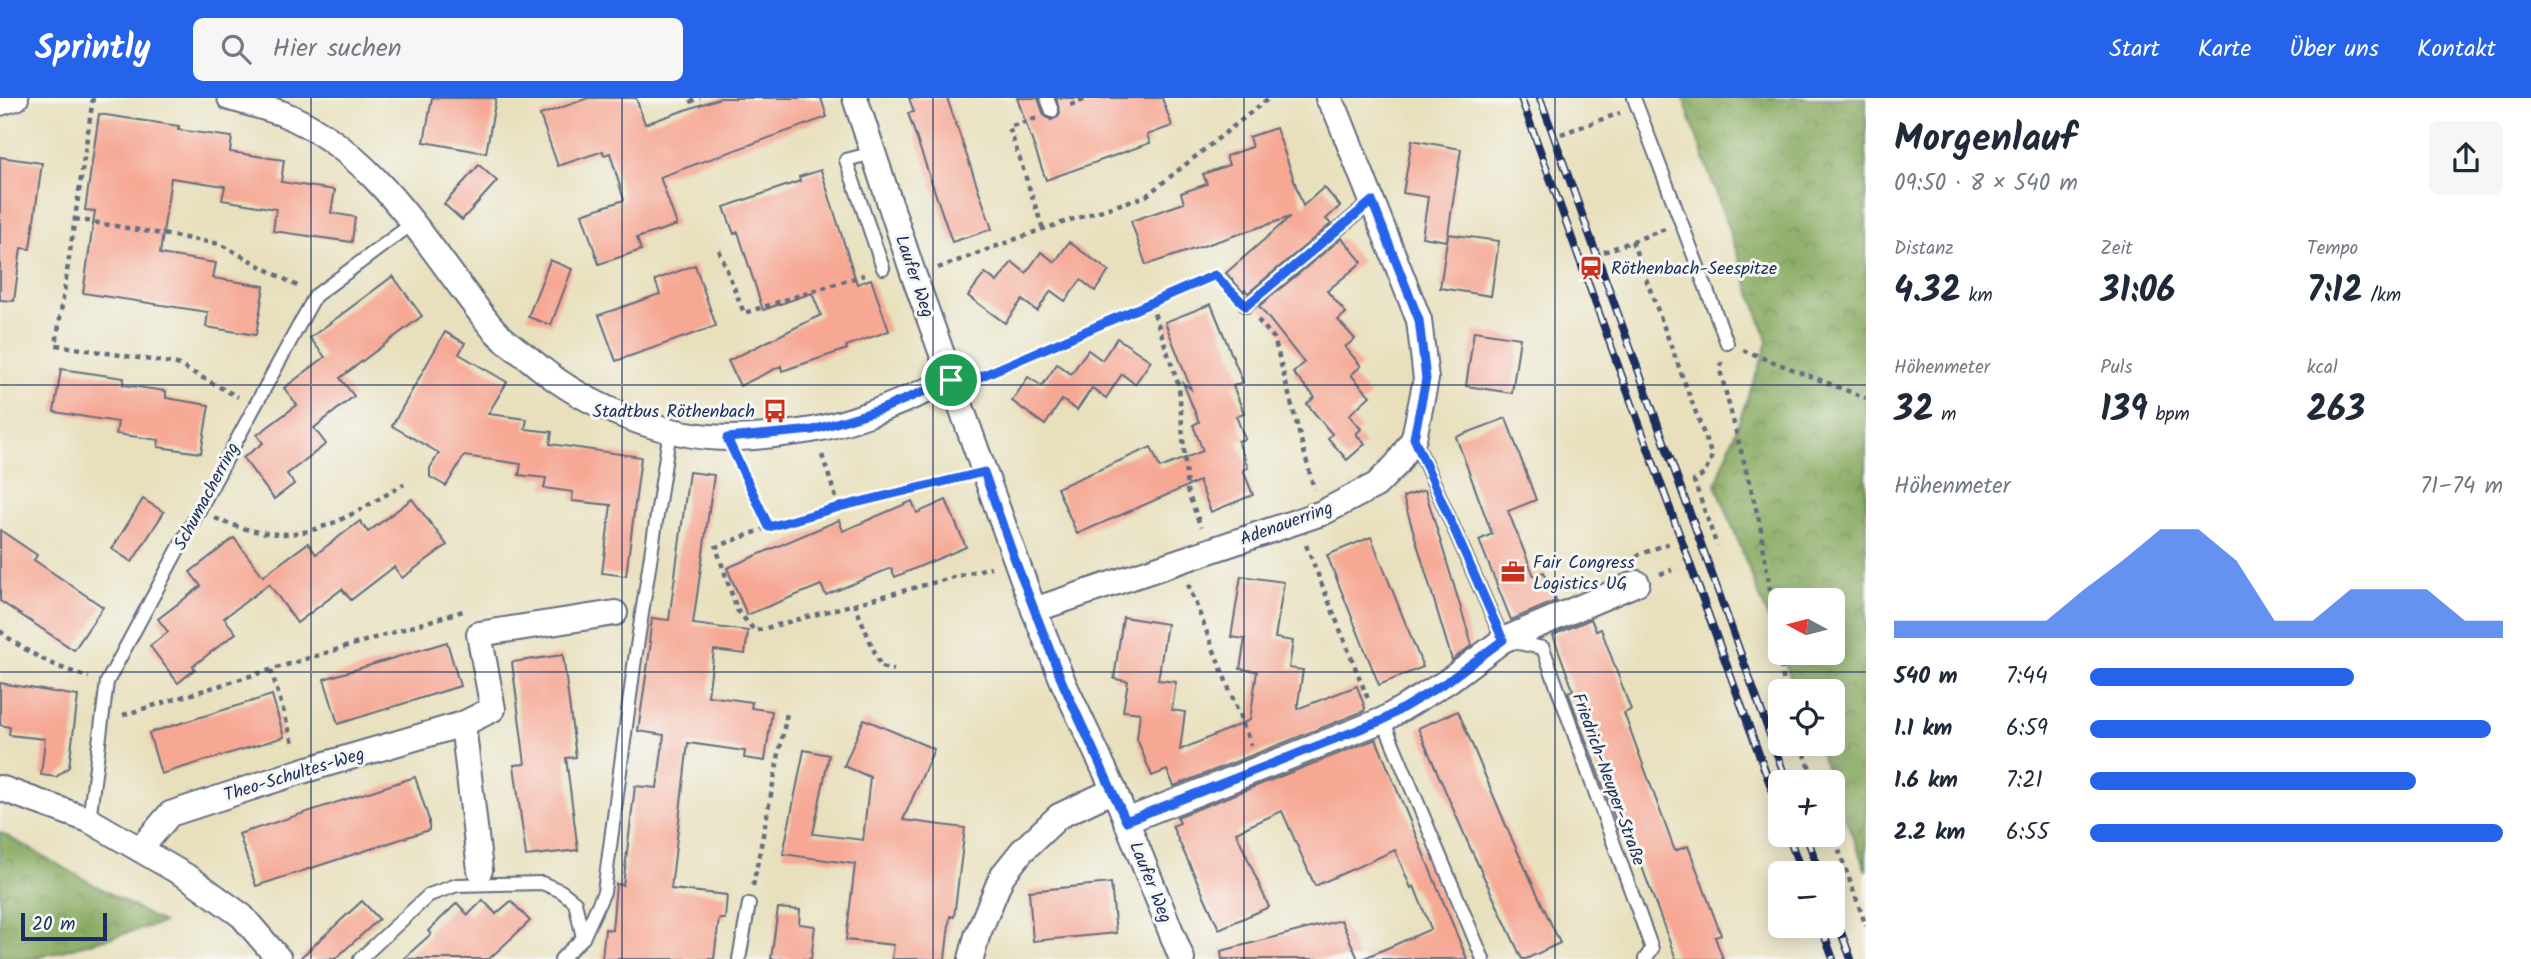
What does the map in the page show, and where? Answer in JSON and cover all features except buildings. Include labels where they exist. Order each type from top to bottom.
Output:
[{"type":"street","points":[[0,103],[16,98]]},
{"type":"street","points":[[230,98],[282,114],[326,138],[374,177],[414,223],[492,328],[560,384],[606,409],[670,430],[727,438],[813,430],[953,384]]},
{"type":"street","name":"Laufer Weg","points":[[855,98],[914,276],[1015,560],[1063,684],[1114,790],[1182,959]]},
{"type":"street","name":"Adenauerring","points":[[1034,610],[1322,513],[1376,485],[1397,464],[1414,438],[1426,379],[1419,320],[1337,114],[1328,98]]},
{"type":"street","points":[[1126,821],[1380,722],[1448,681],[1503,640],[1642,581]]},
{"type":"street","points":[[479,634],[615,613]]},
{"type":"street","name":"Theo-Schultes-Weg","points":[[140,849],[170,814],[302,771],[463,724],[493,709],[479,634]]},
{"type":"street","points":[[463,724],[480,870]]},
{"type":"street","points":[[0,788],[89,820],[191,879],[242,916],[279,959]]},
{"type":"street","points":[[971,959],[977,936],[1002,876],[1022,851],[1059,816],[1114,790]]},
{"type":"lane","points":[[1047,98],[1052,111]]},
{"type":"lane","points":[[1635,102],[1727,343]]},
{"type":"lane","points":[[873,153],[846,160],[883,268]]},
{"type":"lane","points":[[1246,306],[1372,201]]},
{"type":"lane","name":"Schumacherring","points":[[89,820],[107,682],[314,296],[414,223]]},
{"type":"lane","points":[[561,959],[583,938],[604,892],[634,666],[670,430]]},
{"type":"lane","points":[[1414,438],[1503,640]]},
{"type":"lane","name":"Friedrich-Neuper-Straße","points":[[1503,640],[1543,648],[1652,949],[1645,959]]},
{"type":"lane","points":[[1380,722],[1483,959]]},
{"type":"lane","points":[[360,959],[429,895],[457,885],[542,883],[561,891],[575,902],[583,938]]},
{"type":"lane","points":[[739,959],[750,904]]},
{"type":"path","points":[[93,98],[56,345],[177,364],[255,406]]},
{"type":"path","points":[[690,102],[700,98]]},
{"type":"path","points":[[1043,229],[1009,127],[1089,98]]},
{"type":"path","points":[[914,276],[1043,229],[1146,196],[1269,98]]},
{"type":"path","points":[[1561,134],[1635,102]]},
{"type":"path","points":[[75,219],[220,244],[314,296]]},
{"type":"path","points":[[1604,251],[1682,222]]},
{"type":"path","points":[[1632,241],[1712,456],[1705,472],[1694,481],[1717,546]]},
{"type":"path","points":[[719,250],[744,313],[883,268]]},
{"type":"path","points":[[953,384],[1151,304],[1215,275],[1274,338],[1322,513]]},
{"type":"path","points":[[1151,304],[1179,386],[1187,490],[1210,550]]},
{"type":"path","points":[[1783,679],[1760,524],[1720,370],[1727,343],[1866,398]]},
{"type":"path","points":[[813,430],[839,507]]},
{"type":"path","points":[[727,438],[769,527]]},
{"type":"path","points":[[984,472],[839,507],[769,527],[716,547],[737,610],[755,631],[1015,560]]},
{"type":"path","points":[[198,511],[249,530],[271,535],[302,534],[350,516],[404,484]]},
{"type":"path","points":[[1297,522],[1380,722]]},
{"type":"path","points":[[1627,559],[1672,542]]},
{"type":"path","points":[[1179,561],[1260,769]]},
{"type":"path","points":[[854,603],[881,667],[894,670]]},
{"type":"path","points":[[102,721],[473,608],[479,634]]},
{"type":"path","points":[[0,631],[57,666],[107,682]]},
{"type":"path","points":[[271,670],[302,771]]},
{"type":"path","points":[[750,904],[787,713]]},
{"type":"path","points":[[1838,847],[1866,926]]},
{"type":"green space","points":[[1683,98],[1866,98],[1866,871],[1845,817],[1845,770],[1827,770],[1822,756],[1845,756],[1845,679],[1791,679],[1786,665],[1845,665],[1845,588],[1768,588],[1768,618],[1716,484],[1768,342]]},
{"type":"green space","points":[[0,832],[163,923],[33,959],[0,959]]},
{"type":"railway","points":[[1521,98],[1768,779]]},
{"type":"railway","points":[[1540,98],[1783,770]]},
{"type":"railway","points":[[1792,847],[1798,861]]},
{"type":"railway","points":[[1810,847],[1816,861]]},
{"type":"railway","points":[[1825,938],[1833,959]]},
{"type":"railway","points":[[1843,938],[1851,959]]},
{"type":"place","name":"Röthenbach-Seespitze","points":[[1591,268]]},
{"type":"place","name":"Stadtbus Röthenbach","points":[[775,411]]},
{"type":"place","name":"Fair Congress Logistics UG","points":[[1513,572]]},
{"type":"route","points":[[1372,201],[1419,320],[1426,379],[1414,438],[1503,640],[1448,681],[1383,720],[1126,821],[1063,684],[984,472],[769,527],[727,438],[813,430],[882,409],[951,380],[954,388],[1215,275],[1246,306],[1372,201]]}]
